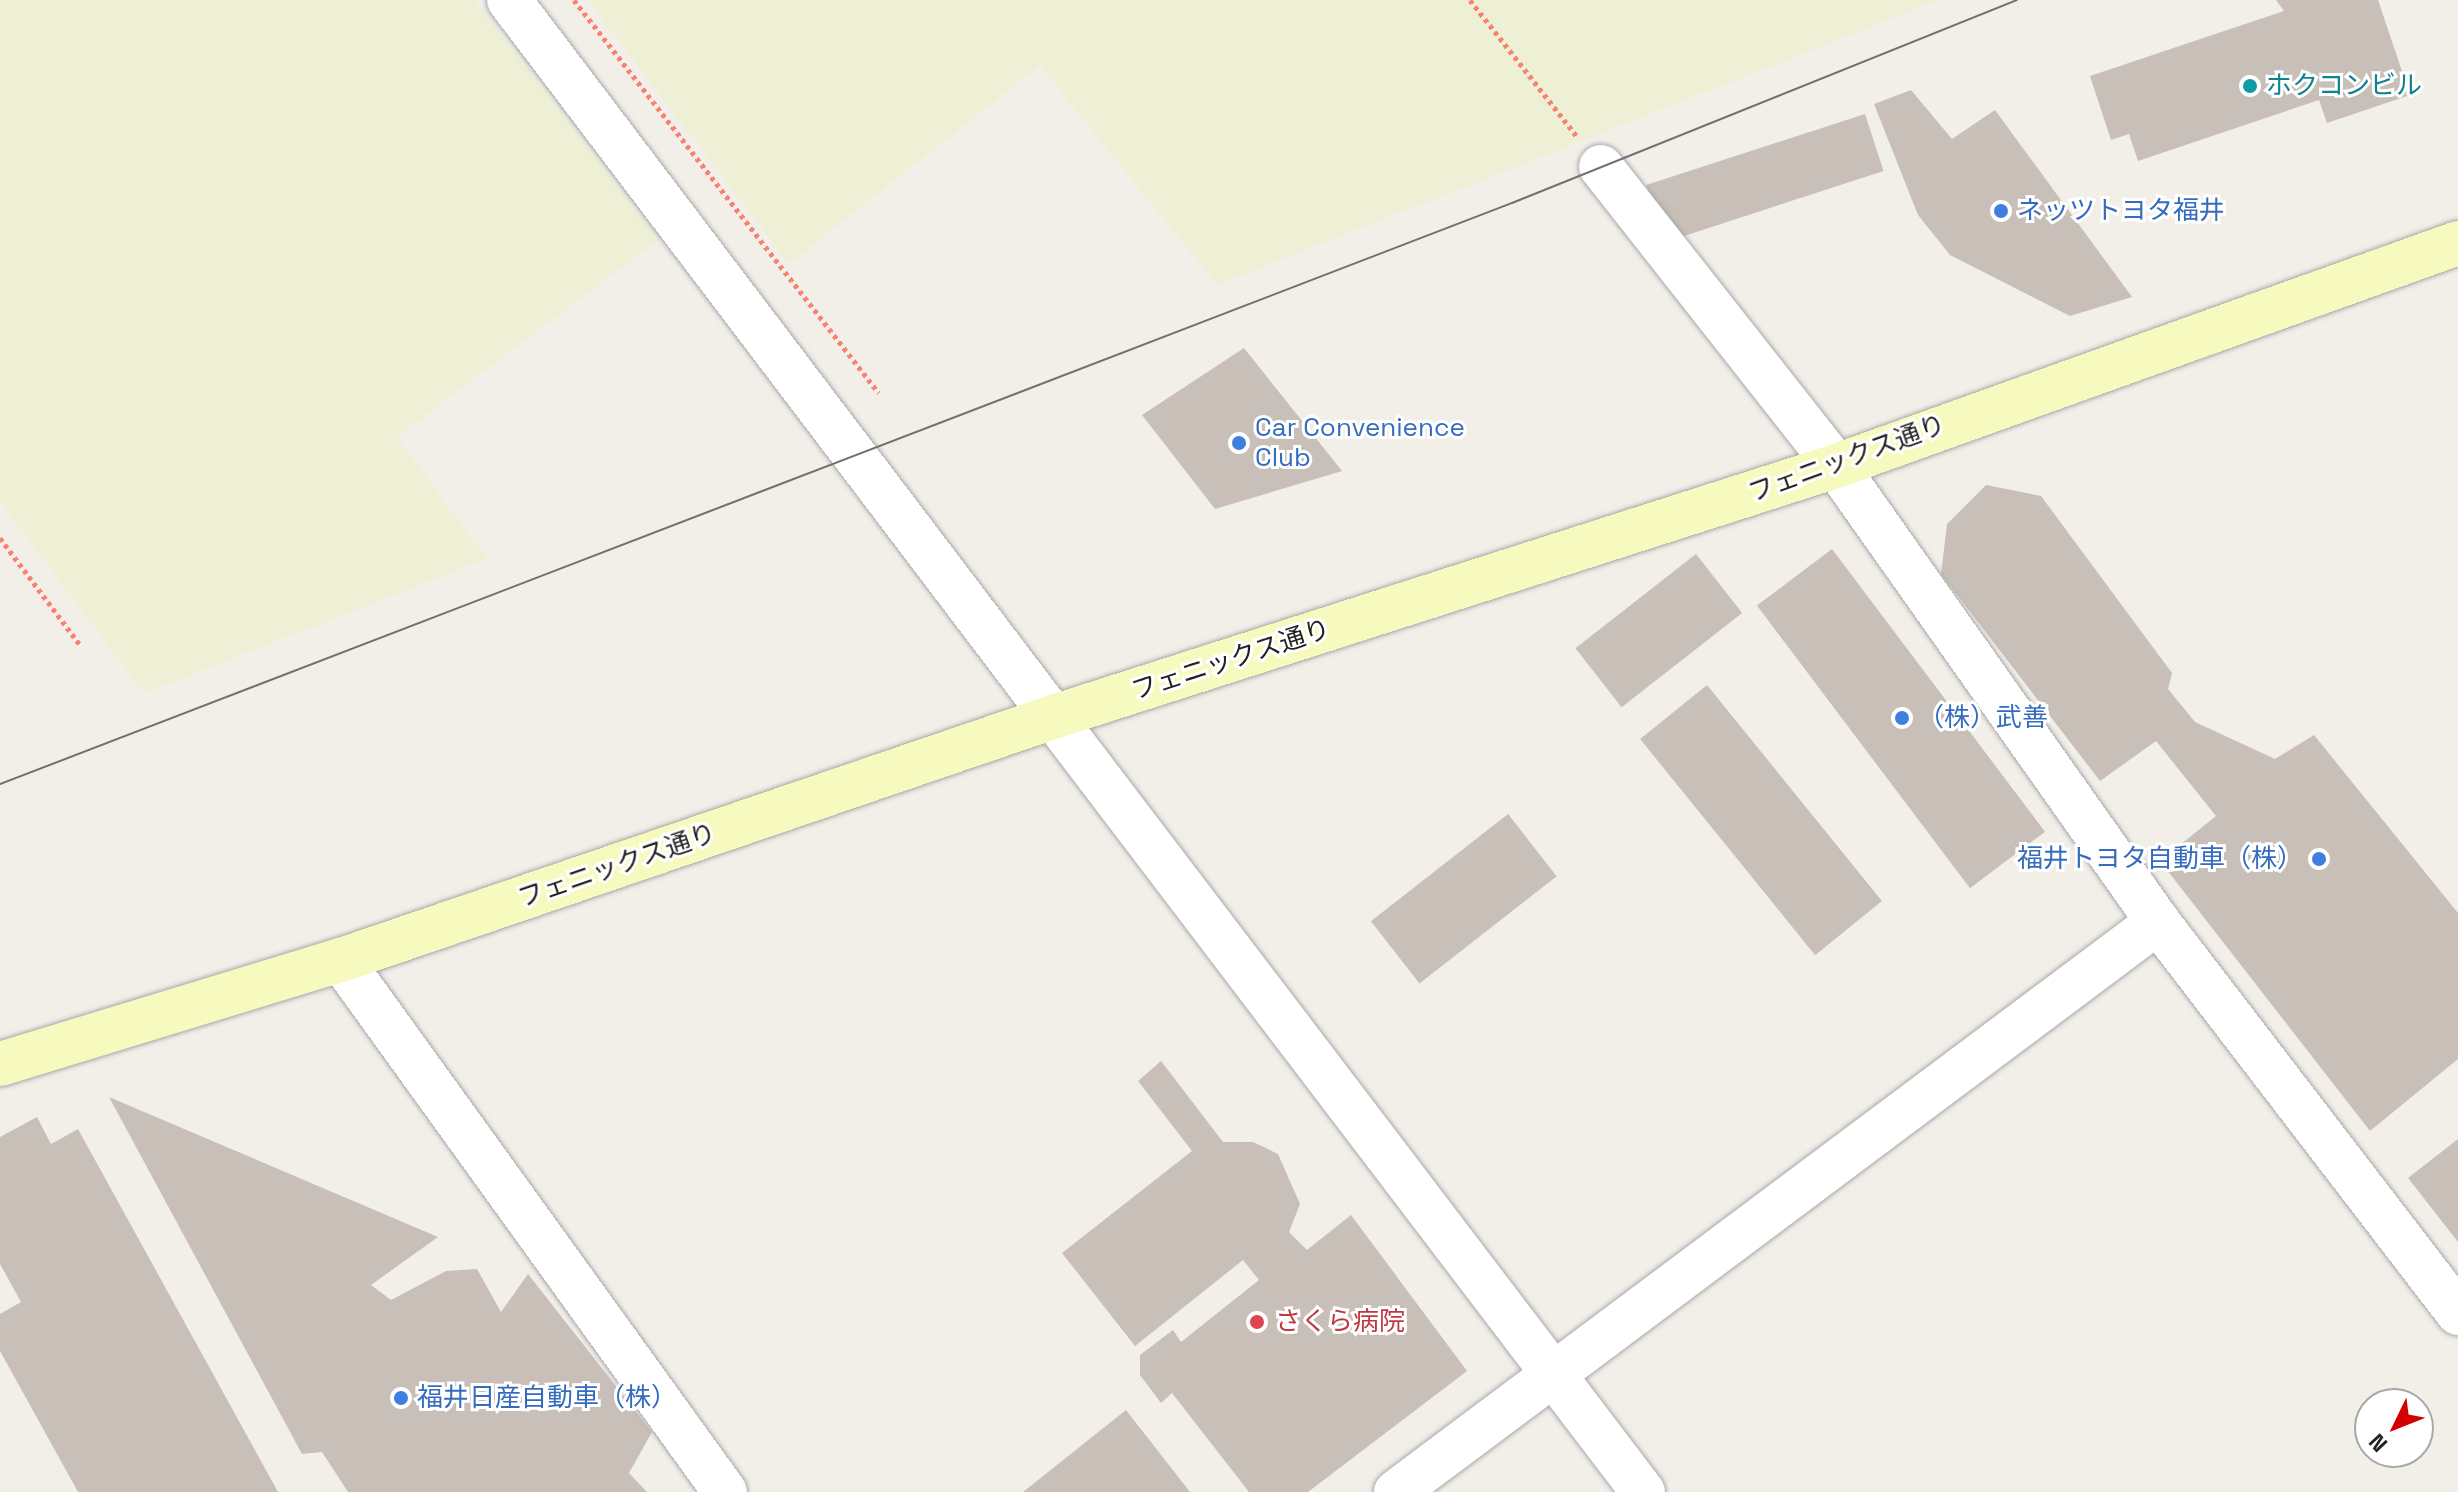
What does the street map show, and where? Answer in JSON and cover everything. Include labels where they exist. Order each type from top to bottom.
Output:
[{"type":"main road","name":"フェニックス通り","points":[[0,1064],[341,960],[1053,717],[1836,466],[2458,243]]},
{"type":"street","points":[[509,0],[1643,1492]]},
{"type":"street","points":[[1601,167],[1836,466],[2158,922],[2458,1313]]},
{"type":"street","points":[[1396,1492],[2158,922]]},
{"type":"street","points":[[341,960],[725,1492]]},
{"type":"path","points":[[574,0],[879,393]]},
{"type":"path","points":[[1470,0],[1601,167]]},
{"type":"path","points":[[0,538],[80,645]]},
{"type":"green space","points":[[0,0],[475,0],[658,240],[397,437],[487,559],[144,693],[0,501]]},
{"type":"green space","points":[[588,0],[1939,0],[1217,285],[1040,65],[789,264]]},
{"type":"building","name":"ホクコンビル","points":[[2276,0],[2378,0],[2410,95],[2327,123],[2319,100],[2138,161],[2129,134],[2111,140],[2090,76],[2284,11]]},
{"type":"building","points":[[1911,90],[1952,139],[1995,110],[2132,297],[2070,316],[1950,255],[1918,215],[1874,104]]},
{"type":"building","points":[[1865,114],[1884,171],[1665,242],[1646,185]]},
{"type":"building","points":[[1244,348],[1342,471],[1215,509],[1142,415]]},
{"type":"building","points":[[1986,485],[2041,496],[2172,673],[2168,689],[2195,722],[2275,759],[2314,735],[2458,913],[2458,1059],[2370,1131],[2160,861],[2216,816],[2156,741],[2100,781],[1941,574],[1947,524]]},
{"type":"building","name":"（株）武善","points":[[1832,549],[2045,832],[1970,888],[1757,606]]},
{"type":"building","points":[[1696,554],[1742,613],[1622,707],[1575,648]]},
{"type":"building","points":[[1707,685],[1882,901],[1815,955],[1640,739]]},
{"type":"building","points":[[1508,814],[1557,876],[1420,983],[1371,921]]},
{"type":"building","points":[[1161,1061],[1223,1142],[1253,1142],[1278,1154],[1300,1204],[1289,1232],[1307,1250],[1351,1215],[1467,1371],[1308,1492],[1249,1492],[1172,1393],[1161,1403],[1140,1375],[1140,1355],[1173,1330],[1181,1342],[1259,1280],[1243,1260],[1135,1346],[1062,1253],[1192,1151],[1138,1081]]},
{"type":"building","points":[[109,1097],[438,1237],[371,1285],[391,1300],[446,1271],[477,1269],[501,1312],[528,1274],[652,1432],[629,1473],[647,1492],[348,1492],[322,1452],[302,1454]]},
{"type":"building","points":[[37,1117],[51,1144],[78,1129],[278,1492],[78,1492],[0,1351],[0,1314],[21,1302],[0,1264],[0,1137]]},
{"type":"building","points":[[2458,1139],[2458,1242],[2408,1178]]},
{"type":"building","points":[[1126,1410],[1190,1492],[1023,1492]]},
{"type":"tram line","points":[[0,784],[1512,203],[2017,0]]},
{"type":"place","name":"ホクコンビル","points":[[2250,86]]},
{"type":"place","name":"ネッツトヨタ福井","points":[[2001,211]]},
{"type":"place","name":"Car Convenience Club","points":[[1239,443]]},
{"type":"place","name":"（株）武善","points":[[1902,718]]},
{"type":"place","name":"福井トヨタ自動車（株）","points":[[2319,859]]},
{"type":"place","name":"さくら病院","points":[[1257,1322]]},
{"type":"place","name":"福井日産自動車（株）","points":[[401,1398]]}]
